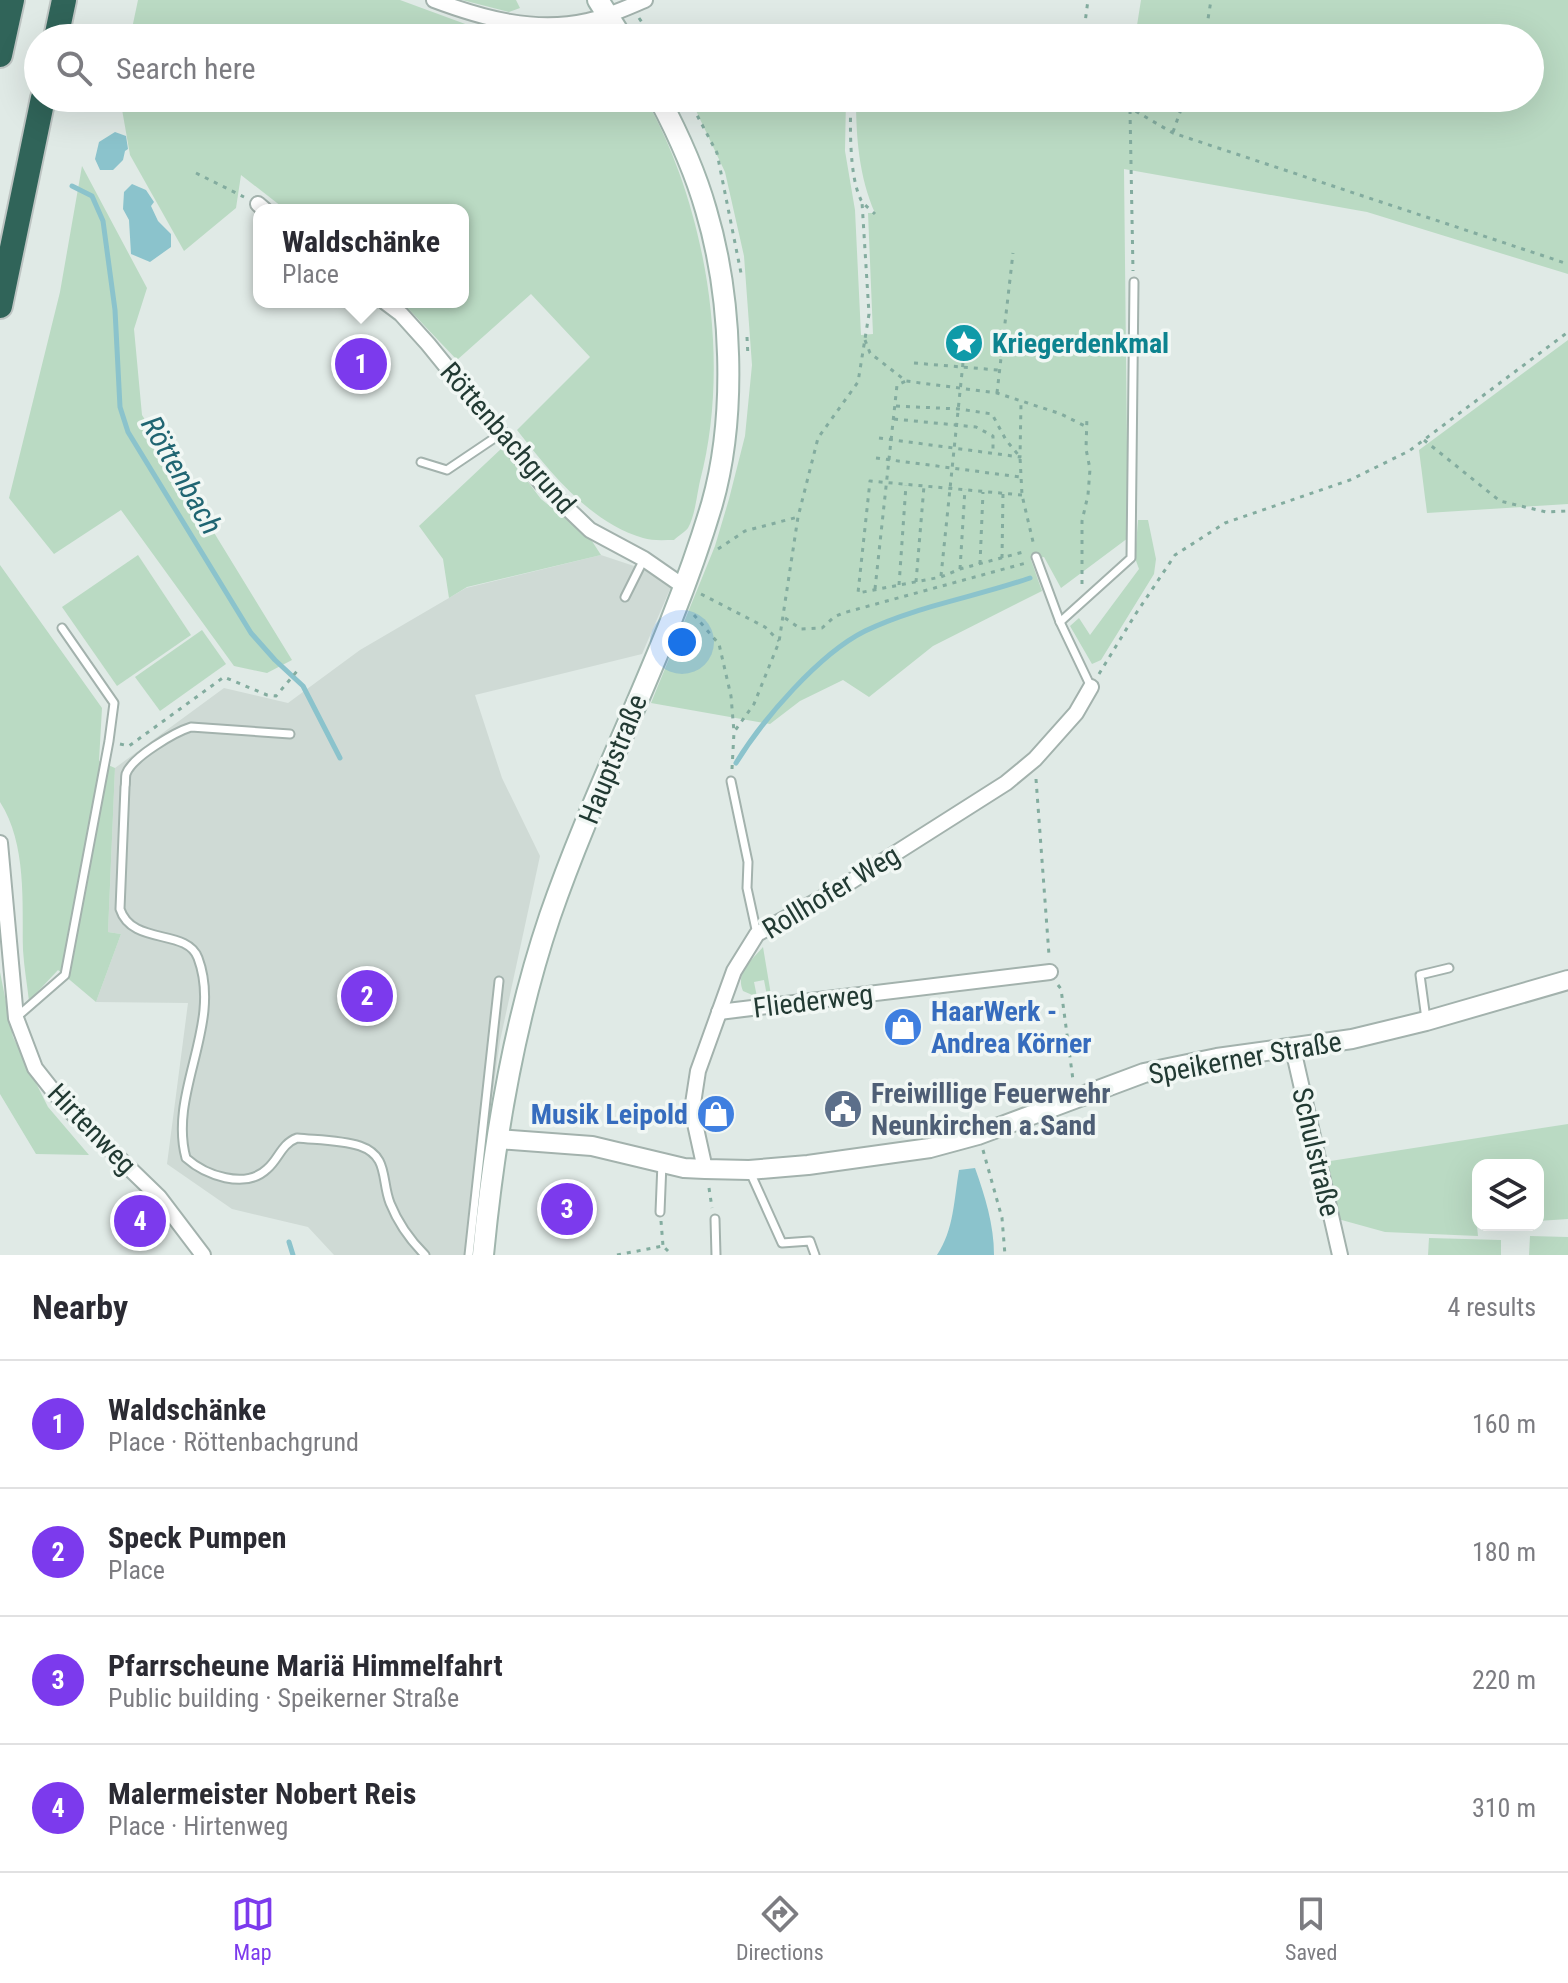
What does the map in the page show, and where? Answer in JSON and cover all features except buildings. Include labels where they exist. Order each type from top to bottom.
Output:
[{"type":"highway","points":[[0,55],[12,0]]},
{"type":"highway","points":[[59,24],[64,0]]},
{"type":"highway","points":[[0,306],[40,112]]},
{"type":"main road","name":"Hauptstraße","points":[[483,1255],[498,1139],[518,1031],[550,917],[684,596],[712,503],[724,433],[727,353],[725,308],[718,264],[707,210],[666,112]]},
{"type":"street","points":[[434,0],[469,13],[525,24],[585,22],[602,8],[629,7],[645,0]]},
{"type":"street","name":"Röttenbachgrund","points":[[393,308],[428,344],[541,483],[590,530],[644,559],[684,596]]},
{"type":"street","name":"Rollhofer Weg","points":[[705,1169],[692,1110],[698,1071],[734,971],[757,934],[847,884],[1006,783],[1035,759],[1076,713],[1091,687]]},
{"type":"street","name":"Hirtenweg","points":[[0,843],[16,1018],[35,1068],[65,1106],[159,1197],[203,1255]]},
{"type":"street","name":"Fliederweg","points":[[719,1012],[1050,972]]},
{"type":"street","name":"Speikerner Straße","points":[[498,1139],[592,1146],[684,1168],[749,1170],[930,1148],[978,1135],[1144,1073],[1217,1058],[1352,1039],[1568,980]]},
{"type":"street","name":"Schulstraße","points":[[1293,1049],[1340,1255]]},
{"type":"lane","points":[[1060,622],[1131,558],[1134,282]]},
{"type":"lane","points":[[421,462],[447,470],[502,433]]},
{"type":"lane","points":[[625,597],[644,559]]},
{"type":"lane","points":[[1037,559],[1060,622],[1091,687]]},
{"type":"lane","points":[[16,1018],[65,975],[114,703],[62,628]]},
{"type":"lane","points":[[290,734],[191,727],[179,731],[133,764],[126,774],[120,909],[123,919],[132,927],[183,943],[197,954],[200,965],[203,1015],[186,1102],[183,1134],[186,1158],[205,1172],[238,1178],[254,1177],[265,1172],[289,1141],[297,1138],[360,1146],[378,1156],[384,1167],[389,1200],[408,1238],[425,1255]]},
{"type":"lane","points":[[731,781],[748,862],[747,888],[757,934]]},
{"type":"lane","points":[[1426,1021],[1420,975],[1449,968]]},
{"type":"lane","points":[[469,1255],[499,981]]},
{"type":"lane","points":[[660,1212],[662,1163]]},
{"type":"lane","points":[[749,1170],[782,1243],[810,1241],[815,1255]]},
{"type":"lane","points":[[715,1219],[716,1255]]},
{"type":"path","points":[[1085,24],[1088,0]]},
{"type":"path","points":[[1207,24],[1211,0]]},
{"type":"path","points":[[629,7],[642,24]]},
{"type":"path","points":[[734,732],[754,704],[779,642],[798,517],[818,438],[858,382],[869,314],[862,202],[855,176],[852,112]]},
{"type":"path","points":[[1130,112],[1134,282]]},
{"type":"path","points":[[1137,112],[1173,133],[1568,264]]},
{"type":"path","points":[[1173,133],[1180,112]]},
{"type":"path","points":[[196,173],[256,204]]},
{"type":"path","points":[[862,202],[875,214]]},
{"type":"path","points":[[997,393],[1013,253]]},
{"type":"path","points":[[1091,687],[1175,555],[1225,523],[1350,480],[1409,451],[1568,332]]},
{"type":"path","points":[[865,340],[870,353],[906,381],[997,393],[1061,414],[1087,427]]},
{"type":"path","points":[[941,577],[964,353]]},
{"type":"path","points":[[914,363],[1000,370]]},
{"type":"path","points":[[875,589],[897,385],[906,381]]},
{"type":"path","points":[[1021,403],[1020,477],[1034,549],[941,577],[858,593],[870,481],[1022,495]]},
{"type":"path","points":[[896,406],[992,414],[1006,440],[1020,457]]},
{"type":"path","points":[[1084,600],[1080,573],[1082,521],[1090,469],[1086,449],[1087,416]]},
{"type":"path","points":[[894,419],[976,427],[993,436],[993,452]]},
{"type":"path","points":[[879,438],[1020,457]]},
{"type":"path","points":[[1424,440],[1500,501],[1546,512],[1568,511]]},
{"type":"path","points":[[876,458],[1020,477]]},
{"type":"path","points":[[899,585],[906,483]]},
{"type":"path","points":[[916,582],[924,485]]},
{"type":"path","points":[[960,569],[965,489]]},
{"type":"path","points":[[980,564],[984,491]]},
{"type":"path","points":[[1002,558],[1003,493]]},
{"type":"path","points":[[714,552],[745,531],[798,517]]},
{"type":"path","points":[[783,616],[801,629],[822,628],[843,613],[1037,559]]},
{"type":"path","points":[[684,596],[715,600],[765,627],[779,642]]},
{"type":"path","points":[[684,596],[719,644],[731,696],[734,732],[731,781]]},
{"type":"path","points":[[109,741],[129,746],[224,677],[276,696],[298,670]]},
{"type":"path","points":[[1035,759],[1050,972],[1061,989],[1077,1099]]},
{"type":"path","points":[[978,1135],[1002,1218],[1005,1255]]},
{"type":"path","points":[[705,1169],[715,1219]]},
{"type":"path","points":[[660,1212],[663,1246],[672,1255]]},
{"type":"path","points":[[617,1255],[663,1246]]},
{"type":"shaded area","points":[[601,555],[643,569],[671,587],[642,654],[475,695],[502,778],[540,856],[500,1041],[470,1255],[334,1255],[308,1227],[232,1209],[167,1164],[188,1003],[96,1002],[121,934],[108,932],[115,768],[224,688],[288,703],[360,650],[466,588]]},
{"type":"green space","points":[[138,0],[400,0],[465,24],[133,24]]},
{"type":"green space","points":[[462,0],[516,0],[520,8],[509,12]]},
{"type":"green space","points":[[1141,0],[1568,0],[1568,274],[1367,212],[1124,169],[1128,538],[1061,588],[1044,557],[1031,560],[1042,591],[933,646],[869,697],[843,680],[800,701],[770,724],[651,703],[715,546],[745,436],[752,365],[744,256],[725,172],[697,112],[846,112],[845,151],[855,210],[861,335],[873,334],[868,213],[875,213],[865,185],[856,112],[1544,112],[1544,24],[1137,24]]},
{"type":"green space","points":[[122,112],[652,112],[684,186],[698,234],[713,335],[709,434],[688,528],[674,540],[654,540],[623,530],[605,520],[572,494],[517,430],[590,357],[531,294],[457,360],[408,308],[469,308],[469,204],[278,204],[241,175],[236,208],[184,251],[130,155]]},
{"type":"green space","points":[[82,166],[147,288],[134,329],[142,415],[292,660],[267,673],[234,666],[121,510],[54,554],[9,498],[60,292]]},
{"type":"green space","points":[[1568,340],[1568,504],[1427,513],[1419,450]]},
{"type":"green space","points":[[502,448],[541,499],[590,538],[601,555],[467,587],[449,598],[443,559],[419,526]]},
{"type":"green space","points":[[1138,520],[1148,520],[1156,559],[1154,574],[1101,660],[1092,664],[1070,626],[1079,618],[1090,635],[1139,569],[1135,558]]},
{"type":"green space","points":[[138,555],[191,635],[117,686],[62,607]]},
{"type":"green space","points":[[0,565],[102,708],[99,761],[115,768],[108,932],[121,934],[96,1002],[58,970],[29,1001],[23,950],[19,855],[9,818],[0,802]]},
{"type":"green space","points":[[202,630],[226,664],[160,711],[135,677]]},
{"type":"green space","points":[[763,947],[771,995],[767,996],[764,980],[754,982],[757,997],[743,991],[741,978]]},
{"type":"green space","points":[[0,972],[13,1037],[48,1107],[89,1155],[36,1154],[0,1094]]},
{"type":"green space","points":[[1568,1124],[1568,1219],[1544,1221],[1544,1159],[1472,1159],[1472,1231],[1478,1231],[1478,1236],[1385,1232],[1338,1219],[1324,1162]]},
{"type":"green space","points":[[1530,1236],[1568,1237],[1568,1255],[1529,1255]]},
{"type":"green space","points":[[1429,1238],[1501,1240],[1501,1255],[1428,1255]]},
{"type":"water","points":[[115,132],[126,136],[128,149],[113,170],[100,170],[95,159],[99,142]]},
{"type":"water","points":[[132,184],[146,190],[154,202],[151,206],[158,221],[171,234],[171,247],[150,262],[131,254],[129,220],[123,209],[124,192]]},
{"type":"water","points":[[975,1168],[988,1211],[994,1255],[937,1255],[950,1225],[959,1170]]},
{"type":"waterway","name":"Röttenbach","points":[[72,186],[92,196],[103,221],[115,310],[120,407],[128,432],[251,633],[303,686],[340,758]]},
{"type":"waterway","points":[[736,763],[793,689],[847,641],[905,615],[1030,578]]},
{"type":"waterway","name":"Röttenbach","points":[[289,1242],[293,1255]]},
{"type":"place","name":"Kriegerdenkmal","points":[[964,343]]},
{"type":"place","name":"Waldschänke","points":[[361,364]]},
{"type":"place","name":"Speck Pumpen","points":[[367,996]]},
{"type":"place","name":"HaarWerk - Andrea Körner","points":[[903,1027]]},
{"type":"place","name":"Freiwillige Feuerwehr Neunkirchen a.Sand","points":[[843,1109]]},
{"type":"place","name":"Musik Leipold","points":[[716,1114]]},
{"type":"place","name":"Pfarrscheune Mariä Himmelfahrt","points":[[567,1209]]},
{"type":"place","name":"Malermeister Nobert Reis","points":[[140,1221]]}]
